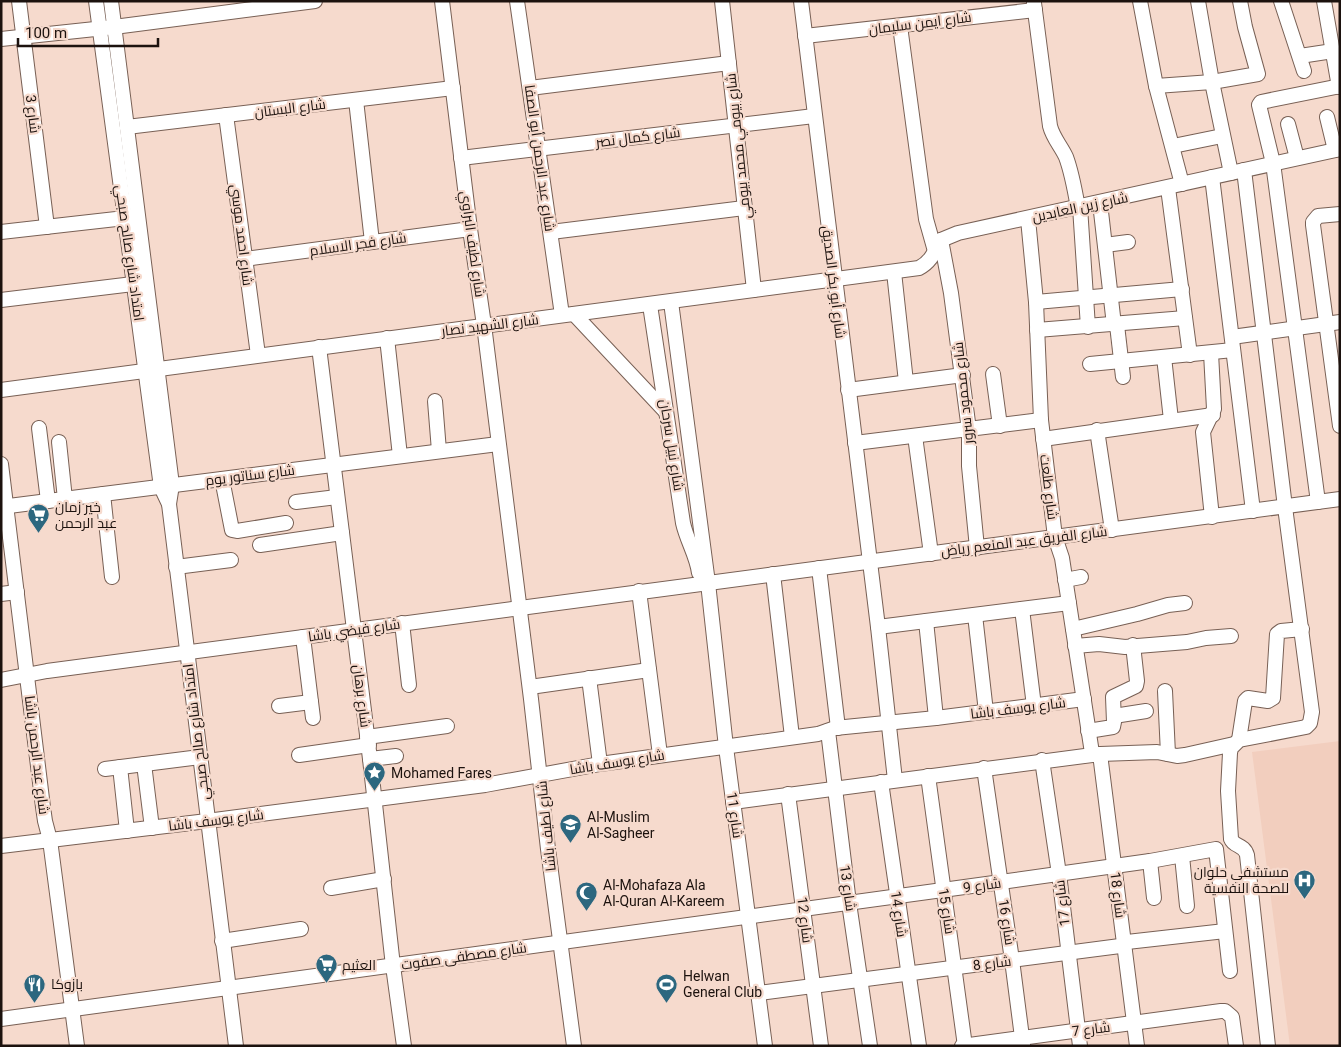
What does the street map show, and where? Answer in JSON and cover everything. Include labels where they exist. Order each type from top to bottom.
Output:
[{"type":"street","name":"شارع 3","points":[[19,1],[47,227]]},
{"type":"street","name":"امتداد شارع صالح صبحي","points":[[96,1],[107,28],[127,127],[152,369],[236,1046]]},
{"type":"street","name":"امتداد شارع صالح صبحي","points":[[110,1],[107,28],[125,218],[133,284],[152,369]]},
{"type":"street","points":[[1,39],[107,28],[315,1]]},
{"type":"street","name":"شارع لطيف البراوي","points":[[442,1],[519,607]]},
{"type":"street","name":"شارع عبد الرحمن أبو الصفا","points":[[518,1],[551,232],[568,314]]},
{"type":"street","name":"شارع بيومي محمد بيومي","points":[[722,1],[754,290]]},
{"type":"street","name":"شارع أبو بكر الصديق","points":[[801,1],[878,627]]},
{"type":"street","points":[[1140,1],[1156,86],[1182,184]]},
{"type":"street","points":[[733,802],[1096,753],[1156,752],[1177,756],[1306,727],[1310,723],[1312,712],[1264,332],[1237,171],[1222,136],[1198,1]]},
{"type":"street","points":[[1156,86],[1212,82],[1258,73],[1240,1]]},
{"type":"street","points":[[1280,1],[1304,71]]},
{"type":"street","points":[[1318,502],[1273,163],[1259,104],[1339,86],[1324,1]]},
{"type":"street","points":[[1035,6],[1050,126],[1052,134],[1066,158],[1079,207],[1088,327]]},
{"type":"street","name":"شارع ايمن سليمان","points":[[805,36],[900,26],[1035,6]]},
{"type":"street","name":"شارع محمود سرور","points":[[900,26],[926,219],[938,245],[951,293],[969,430],[969,466],[978,548]]},
{"type":"street","points":[[1300,56],[1334,52]]},
{"type":"street","points":[[530,88],[729,63]]},
{"type":"street","name":"شارع البستان","points":[[127,127],[453,88]]},
{"type":"street","points":[[356,100],[372,242]]},
{"type":"street","name":"شارع احمد موسي","points":[[226,115],[258,355]]},
{"type":"street","name":"شارع كمال نصر","points":[[461,158],[814,116]]},
{"type":"street","points":[[1328,117],[1337,149]]},
{"type":"street","points":[[1288,124],[1297,158]]},
{"type":"street","points":[[1173,146],[1222,136]]},
{"type":"street","name":"شارع زين العابدين","points":[[834,280],[919,268],[926,265],[932,259],[938,245],[958,234],[1337,149]]},
{"type":"street","points":[[1212,177],[1253,511]]},
{"type":"street","points":[[1168,188],[1190,355]]},
{"type":"street","points":[[1100,203],[1110,296],[1123,377]]},
{"type":"street","points":[[551,232],[744,208]]},
{"type":"street","points":[[1340,214],[1318,216],[1313,222],[1333,323],[1340,426]]},
{"type":"street","points":[[1,232],[125,218]]},
{"type":"street","name":"شارع طلعت","points":[[1028,218],[1036,302],[1041,420],[1055,537],[1062,558],[1088,731],[1096,753]]},
{"type":"street","name":"شارع فجر الاسلام","points":[[245,259],[470,229]]},
{"type":"street","points":[[1105,245],[1128,242]]},
{"type":"street","points":[[894,272],[906,382]]},
{"type":"street","name":"شارع الشهيد نصار","points":[[1,390],[834,280]]},
{"type":"street","points":[[1,300],[133,284]]},
{"type":"street","points":[[1036,302],[1182,289]]},
{"type":"street","name":"شارع نبيل سرحان","points":[[671,302],[704,583]]},
{"type":"street","name":"شارع نبيل سرحان","points":[[650,305],[685,533],[704,583]]},
{"type":"street","points":[[568,314],[666,412]]},
{"type":"street","points":[[1037,330],[1185,318]]},
{"type":"street","points":[[1090,364],[1210,352],[1264,332],[1333,323]]},
{"type":"street","points":[[387,338],[400,456]]},
{"type":"street","name":"شارع برهان","points":[[319,347],[404,1046]]},
{"type":"street","points":[[1210,352],[1214,404],[1213,415],[1203,432],[1212,517]]},
{"type":"street","points":[[1164,357],[1171,420]]},
{"type":"street","points":[[661,372],[680,370]]},
{"type":"street","points":[[993,374],[1000,426]]},
{"type":"street","points":[[848,390],[962,375]]},
{"type":"street","points":[[435,400],[440,451]]},
{"type":"street","points":[[1043,439],[1213,415]]},
{"type":"street","points":[[855,444],[1041,420]]},
{"type":"street","points":[[39,428],[48,501]]},
{"type":"street","points":[[1097,430],[1112,530]]},
{"type":"street","points":[[915,436],[932,554]]},
{"type":"street","points":[[59,442],[65,499]]},
{"type":"street","name":"شارع سناتور يوم","points":[[4,507],[498,444]]},
{"type":"street","name":"شارع عبد الرحمن باشا","points":[[1,464],[4,507],[17,592],[43,807],[50,840],[77,1046]]},
{"type":"street","points":[[222,479],[232,530],[237,531],[286,523]]},
{"type":"street","points":[[103,494],[115,547],[112,577]]},
{"type":"street","points":[[296,502],[337,496]]},
{"type":"street","name":"شارع الفريق عبد المنعم رياض","points":[[704,583],[1340,499]]},
{"type":"street","points":[[260,545],[342,533]]},
{"type":"street","points":[[176,567],[231,560]]},
{"type":"street","name":"شارع 13","points":[[819,568],[833,729],[834,788],[870,1046]]},
{"type":"street","points":[[772,574],[792,737]]},
{"type":"street","points":[[1065,580],[1081,577]]},
{"type":"street","name":"شارع فيضي باشا","points":[[1,680],[47,670],[704,583]]},
{"type":"street","name":"شارع 11","points":[[704,583],[765,1046]]},
{"type":"street","points":[[639,591],[660,755]]},
{"type":"street","points":[[1,594],[17,592]]},
{"type":"street","points":[[878,627],[1068,603]]},
{"type":"street","points":[[1073,629],[1168,605],[1185,603]]},
{"type":"street","name":"شارع لطيف باشا","points":[[519,607],[574,1046]]},
{"type":"street","points":[[1022,609],[1034,706]]},
{"type":"street","points":[[975,615],[986,712]]},
{"type":"street","points":[[926,621],[936,718]]},
{"type":"street","points":[[402,623],[409,685]]},
{"type":"street","name":"شارع 14","points":[[878,627],[887,723],[888,781],[897,897],[918,1046]]},
{"type":"street","points":[[1268,1046],[1248,855],[1244,849],[1234,844],[1231,839],[1228,784],[1230,753],[1237,742],[1244,701],[1248,698],[1268,701],[1273,698],[1277,634],[1281,631],[1302,629]]},
{"type":"street","points":[[1075,646],[1099,644],[1118,647],[1187,642],[1231,636]]},
{"type":"street","points":[[303,637],[314,718]]},
{"type":"street","points":[[1088,731],[1111,728],[1114,724],[1113,697],[1134,688],[1136,684],[1132,645]]},
{"type":"street","points":[[530,687],[649,670]]},
{"type":"street","points":[[589,678],[600,764]]},
{"type":"street","points":[[1165,691],[1168,754]]},
{"type":"street","name":"شارع يوسف باشا","points":[[1,846],[375,800],[660,755],[818,734],[833,729],[1084,699]]},
{"type":"street","points":[[279,706],[311,702]]},
{"type":"street","points":[[1114,716],[1146,711]]},
{"type":"street","points":[[299,755],[369,747],[447,726]]},
{"type":"street","points":[[369,747],[396,756]]},
{"type":"street","name":"شارع 18","points":[[1096,753],[1115,866],[1137,1046]]},
{"type":"street","points":[[105,769],[200,757]]},
{"type":"street","name":"شارع 17","points":[[1042,760],[1059,874],[1080,1046]]},
{"type":"street","points":[[144,764],[152,828]]},
{"type":"street","points":[[120,767],[127,831]]},
{"type":"street","name":"شارع 16","points":[[984,768],[1022,1042]]},
{"type":"street","name":"شارع 15","points":[[928,776],[956,968],[964,1046]]},
{"type":"street","name":"شارع 12","points":[[788,794],[821,1046]]},
{"type":"street","name":"شارع 9","points":[[749,917],[1150,861],[1216,849],[1225,930]]},
{"type":"street","points":[[1182,856],[1187,906]]},
{"type":"street","points":[[1150,861],[1154,898]]},
{"type":"street","points":[[331,888],[384,879]]},
{"type":"street","name":"شارع مصطفى صفوت","points":[[1,1019],[749,917]]},
{"type":"street","points":[[222,941],[301,929]]},
{"type":"street","points":[[1225,930],[1230,971]]},
{"type":"street","name":"شارع 8","points":[[758,993],[1120,946],[1225,930]]},
{"type":"street","name":"شارع 7","points":[[964,1046],[1022,1042],[1078,1030],[1225,1011],[1232,1017],[1236,1046]]},
{"type":"shaded area","name":"مستشفي حلوان للصحة النفسية","points":[[1340,741],[1340,1046],[1290,1046],[1252,752]]},
{"type":"place","name":"خير زمان عبد الرحمن","points":[[39,534]]},
{"type":"place","name":"Mohamed Fares","points":[[375,792]]},
{"type":"place","name":"Al-Muslim Al-Sagheer","points":[[571,844]]},
{"type":"place","name":"مستشفي حلوان للصحة النفسية","points":[[1305,899]]},
{"type":"place","name":"Al-Mohafaza Ala Al-Quran Al-Kareem","points":[[587,912]]},
{"type":"place","name":"العثيم","points":[[326,984]]},
{"type":"place","name":"بازوكا","points":[[35,1003]]},
{"type":"place","name":"Helwan General Club","points":[[667,1003]]}]
